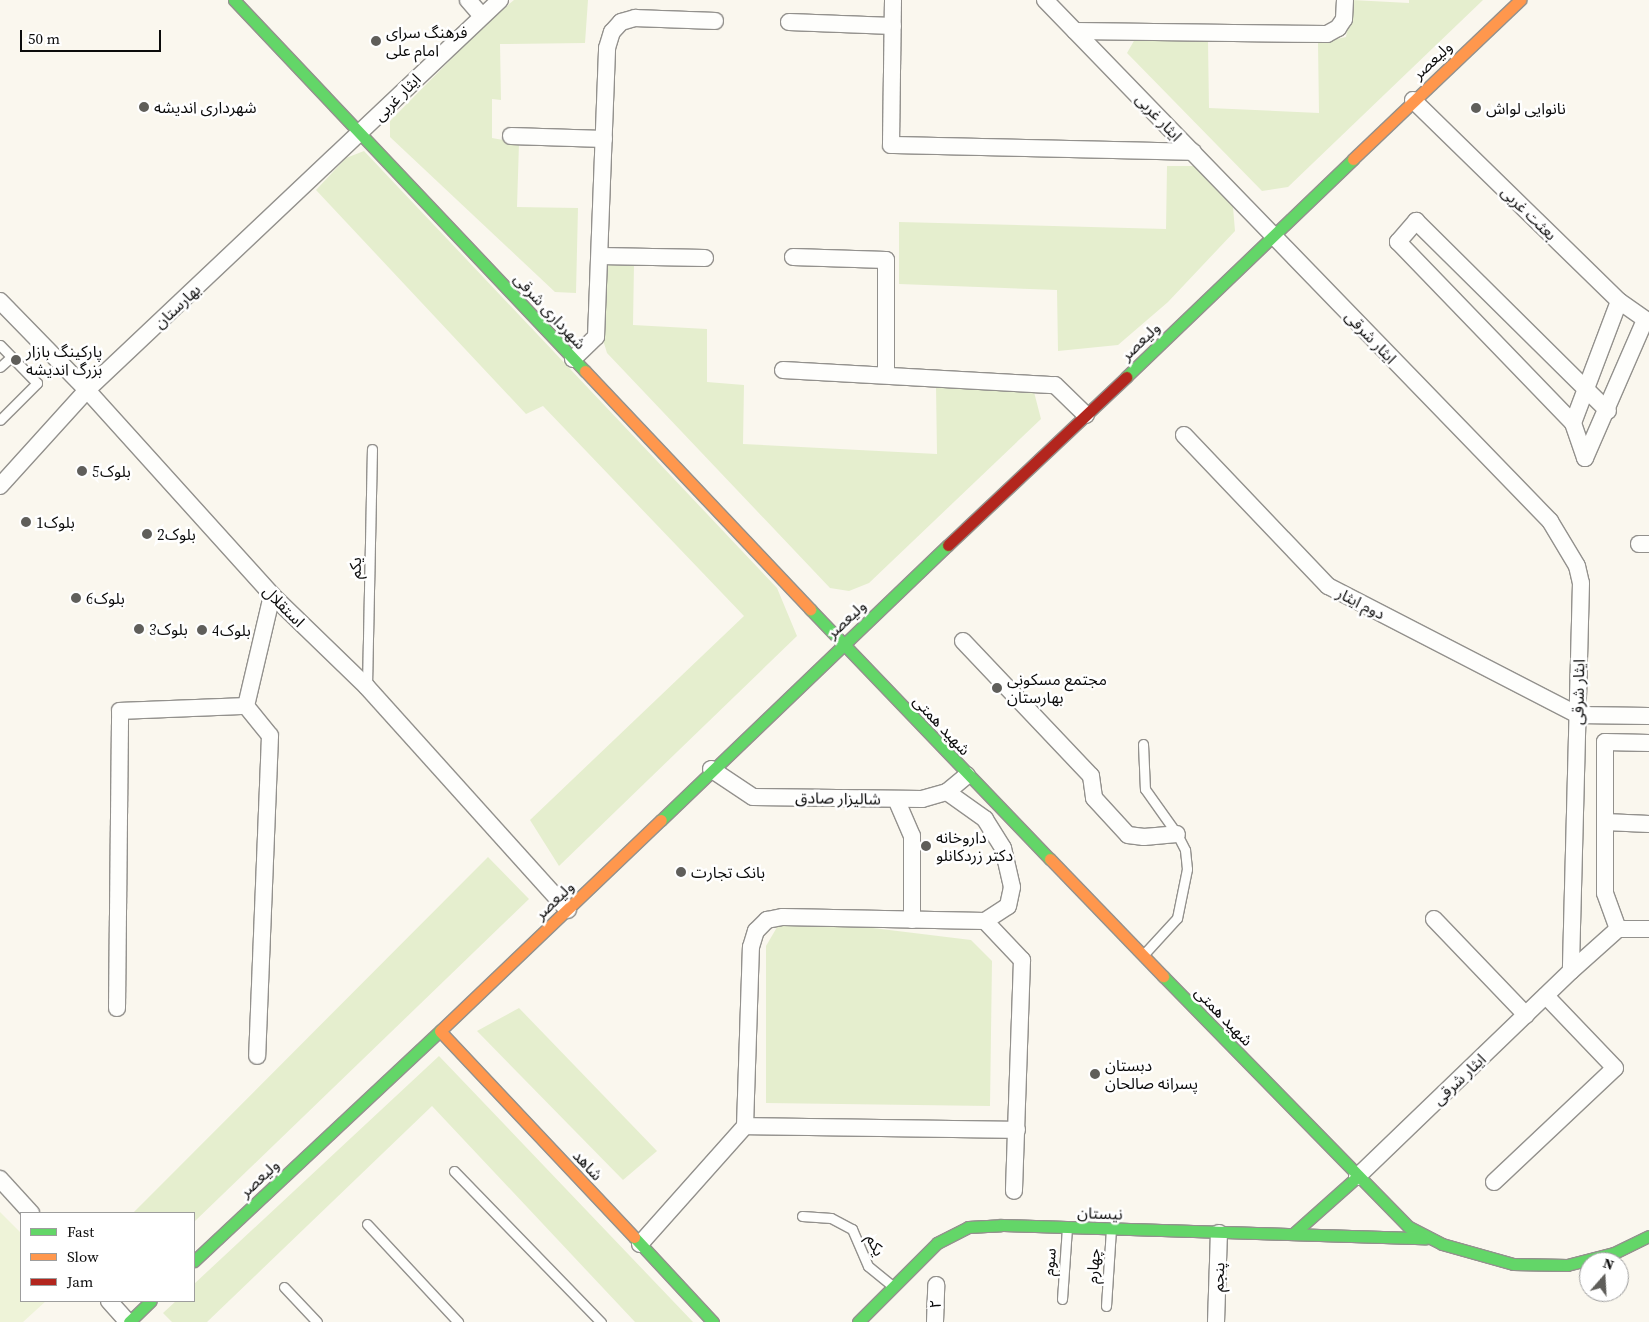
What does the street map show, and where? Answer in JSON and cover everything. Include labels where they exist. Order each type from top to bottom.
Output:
[{"type":"main road","name":"شهرداری شرقی","points":[[234,0],[843,644]]},
{"type":"main road","name":"ولیعصر","points":[[195,1260],[568,910],[711,769],[1086,415],[1413,100],[1520,0]]},
{"type":"main road","name":"شهید همتی","points":[[843,644],[1142,956],[1357,1177],[1409,1227],[1425,1238],[1485,1259],[1546,1266],[1590,1259],[1649,1236]]},
{"type":"main road","name":"شاهد","points":[[440,1031],[713,1322]]},
{"type":"main road","points":[[1294,1233],[1357,1177]]},
{"type":"main road","name":"نيستان","points":[[858,1322],[937,1243],[960,1230],[1001,1225],[1425,1238]]},
{"type":"main road","points":[[128,1322],[150,1302]]},
{"type":"street","points":[[468,0],[481,15]]},
{"type":"street","name":"ایثار غربی","points":[[361,134],[481,15],[500,0]]},
{"type":"street","points":[[893,0],[891,145],[1193,152]]},
{"type":"street","name":"ایثار غربی","points":[[1045,0],[1272,236]]},
{"type":"street","points":[[1075,31],[1327,34],[1338,28],[1344,19],[1345,0]]},
{"type":"street","points":[[573,359],[596,337],[607,48],[612,32],[621,22],[635,18],[715,21]]},
{"type":"street","points":[[789,22],[893,26]]},
{"type":"street","name":"بعثت غربی","points":[[1413,100],[1619,302],[1647,321]]},
{"type":"street","name":"بهارستان","points":[[0,486],[87,390],[361,134]]},
{"type":"street","points":[[511,136],[604,139]]},
{"type":"street","points":[[1608,411],[1416,221],[1398,242],[1573,423],[1585,458],[1608,411],[1647,321]]},
{"type":"street","name":"ایثار شرقی","points":[[1272,236],[1560,534],[1577,566],[1581,583],[1572,971],[1357,1177]]},
{"type":"street","points":[[600,256],[705,258]]},
{"type":"street","points":[[793,257],[886,260],[886,375]]},
{"type":"street","name":"استقلال","points":[[0,301],[87,390],[272,595],[367,687],[568,910]]},
{"type":"street","points":[[1573,423],[1584,388],[1619,302]]},
{"type":"street","points":[[783,370],[1055,384],[1086,415]]},
{"type":"street","name":"دوم ایثار","points":[[1184,435],[1328,586],[1578,715]]},
{"type":"street","points":[[246,706],[272,595]]},
{"type":"street","points":[[963,641],[1091,776],[1094,798],[1128,835],[1144,837],[1177,834]]},
{"type":"street","points":[[117,1008],[120,711],[246,706]]},
{"type":"street","points":[[246,706],[270,736],[257,1056]]},
{"type":"street","points":[[1578,715],[1649,716]]},
{"type":"street","points":[[1618,929],[1605,894],[1605,742],[1649,743]]},
{"type":"street","name":"شالیزار صادق","points":[[711,769],[753,797],[922,799],[947,792],[967,775]]},
{"type":"street","points":[[640,1244],[745,1126],[751,947],[756,931],[767,920],[783,916],[985,922],[1008,906],[1012,887],[1010,870],[1002,848],[984,819],[947,792]]},
{"type":"street","points":[[896,799],[912,836],[912,920]]},
{"type":"street","points":[[1605,822],[1649,824]]},
{"type":"street","points":[[1434,920],[1526,1015]]},
{"type":"street","points":[[985,922],[1022,960],[1014,1190]]},
{"type":"street","points":[[1572,971],[1618,929],[1649,929]]},
{"type":"street","points":[[1494,1182],[1614,1068],[1546,996]]},
{"type":"street","points":[[745,1126],[1017,1130]]},
{"type":"street","points":[[0,1179],[30,1212]]},
{"type":"street","name":"پنجم","points":[[1216,1322],[1219,1233]]},
{"type":"street","name":"۲","points":[[935,1322],[936,1286]]},
{"type":"street","points":[[110,1302],[128,1322]]},
{"type":"lane","points":[[0,345],[37,384],[0,420]]},
{"type":"lane","points":[[0,367],[11,357]]},
{"type":"lane","name":"یکم","points":[[367,687],[372,449]]},
{"type":"lane","points":[[1142,744],[1145,789],[1177,834],[1185,850],[1187,869],[1177,918],[1142,956]]},
{"type":"lane","points":[[454,1171],[601,1322]]},
{"type":"lane","name":"یکم","points":[[802,1216],[831,1218],[852,1229],[868,1266],[893,1286]]},
{"type":"lane","points":[[367,1224],[458,1322]]},
{"type":"lane","name":"سوم","points":[[1062,1298],[1067,1228]]},
{"type":"lane","name":"چهارم","points":[[1106,1306],[1111,1229]]},
{"type":"lane","points":[[284,1287],[317,1322]]},
{"type":"green space","points":[[514,0],[588,0],[585,43],[500,44],[501,100],[492,99],[492,138],[519,143],[517,207],[578,208],[576,293],[555,292],[390,137],[390,121],[487,23]]},
{"type":"green space","points":[[1352,0],[1409,3],[1409,0],[1483,0],[1288,187],[1262,191],[1127,53],[1135,39],[1208,41],[1209,108],[1319,113],[1318,43],[1346,37]]},
{"type":"green space","points":[[364,151],[777,588],[797,636],[559,866],[530,820],[744,616],[543,406],[526,414],[316,190],[346,158]]},
{"type":"green space","points":[[1167,166],[1196,166],[1233,207],[1235,231],[1168,302],[1118,345],[1058,351],[1057,290],[899,284],[899,222],[1166,229]]},
{"type":"green space","points":[[607,261],[634,264],[633,325],[707,329],[707,382],[744,385],[743,444],[937,454],[936,386],[1034,392],[1041,419],[869,583],[849,591],[830,588],[607,353],[603,340]]},
{"type":"green space","points":[[488,857],[529,899],[195,1221],[195,1212],[134,1212]]},
{"type":"green space","points":[[783,917],[971,940],[992,961],[990,1106],[766,1103],[766,946]]},
{"type":"green space","points":[[519,1008],[657,1151],[623,1180],[477,1031]]},
{"type":"green space","points":[[439,1056],[693,1322],[635,1322],[432,1106],[207,1322],[172,1322],[163,1313],[175,1302],[195,1302],[195,1283]]},
{"type":"green space","points":[[0,1212],[20,1232],[20,1302],[45,1302],[23,1322],[0,1322]]},
{"type":"traffic: fast","points":[[234,0],[585,371]]},
{"type":"traffic: fast","points":[[1126,377],[1353,159]]},
{"type":"traffic: fast","points":[[661,820],[948,545]]},
{"type":"traffic: fast","points":[[810,609],[1050,859]]},
{"type":"traffic: fast","points":[[1163,976],[1409,1227],[1442,1244],[1513,1264],[1567,1265],[1614,1253],[1649,1236]]},
{"type":"traffic: fast","points":[[195,1260],[441,1030]]},
{"type":"traffic: fast","points":[[1294,1233],[1357,1177]]},
{"type":"traffic: fast","points":[[858,1322],[937,1243],[968,1227],[1001,1225],[1425,1238]]},
{"type":"traffic: fast","points":[[634,1237],[713,1322]]},
{"type":"traffic: fast","points":[[129,1322],[150,1302]]},
{"type":"traffic: slow","points":[[1353,159],[1520,0]]},
{"type":"traffic: slow","points":[[585,371],[810,609]]},
{"type":"traffic: slow","points":[[441,1030],[661,820]]},
{"type":"traffic: slow","points":[[1050,859],[1163,976]]},
{"type":"traffic: slow","points":[[440,1031],[634,1237]]},
{"type":"traffic: jam","points":[[948,545],[1126,377]]},
{"type":"place","name":"فرهنگ سرای امام علی","points":[[376,41]]},
{"type":"place","name":"شهرداری اندیشه","points":[[144,107]]},
{"type":"place","name":"نانوایی لواش","points":[[1476,108]]},
{"type":"place","name":"پارکینگ بازار بزرگ اندیشه","points":[[16,360]]},
{"type":"place","name":"بلوک5","points":[[82,471]]},
{"type":"place","name":"بلوک1","points":[[26,522]]},
{"type":"place","name":"بلوک2","points":[[147,534]]},
{"type":"place","name":"بلوک6","points":[[76,598]]},
{"type":"place","name":"بلوک3","points":[[139,629]]},
{"type":"place","name":"بلوک4","points":[[202,630]]},
{"type":"place","name":"مجتمع مسکونی بهارستان","points":[[997,688]]},
{"type":"place","name":"داروخانه دکتر زردکانلو","points":[[926,846]]},
{"type":"place","name":"بانک تجارت","points":[[681,872]]},
{"type":"place","name":"دبستان پسرانه صالحان","points":[[1095,1074]]}]
